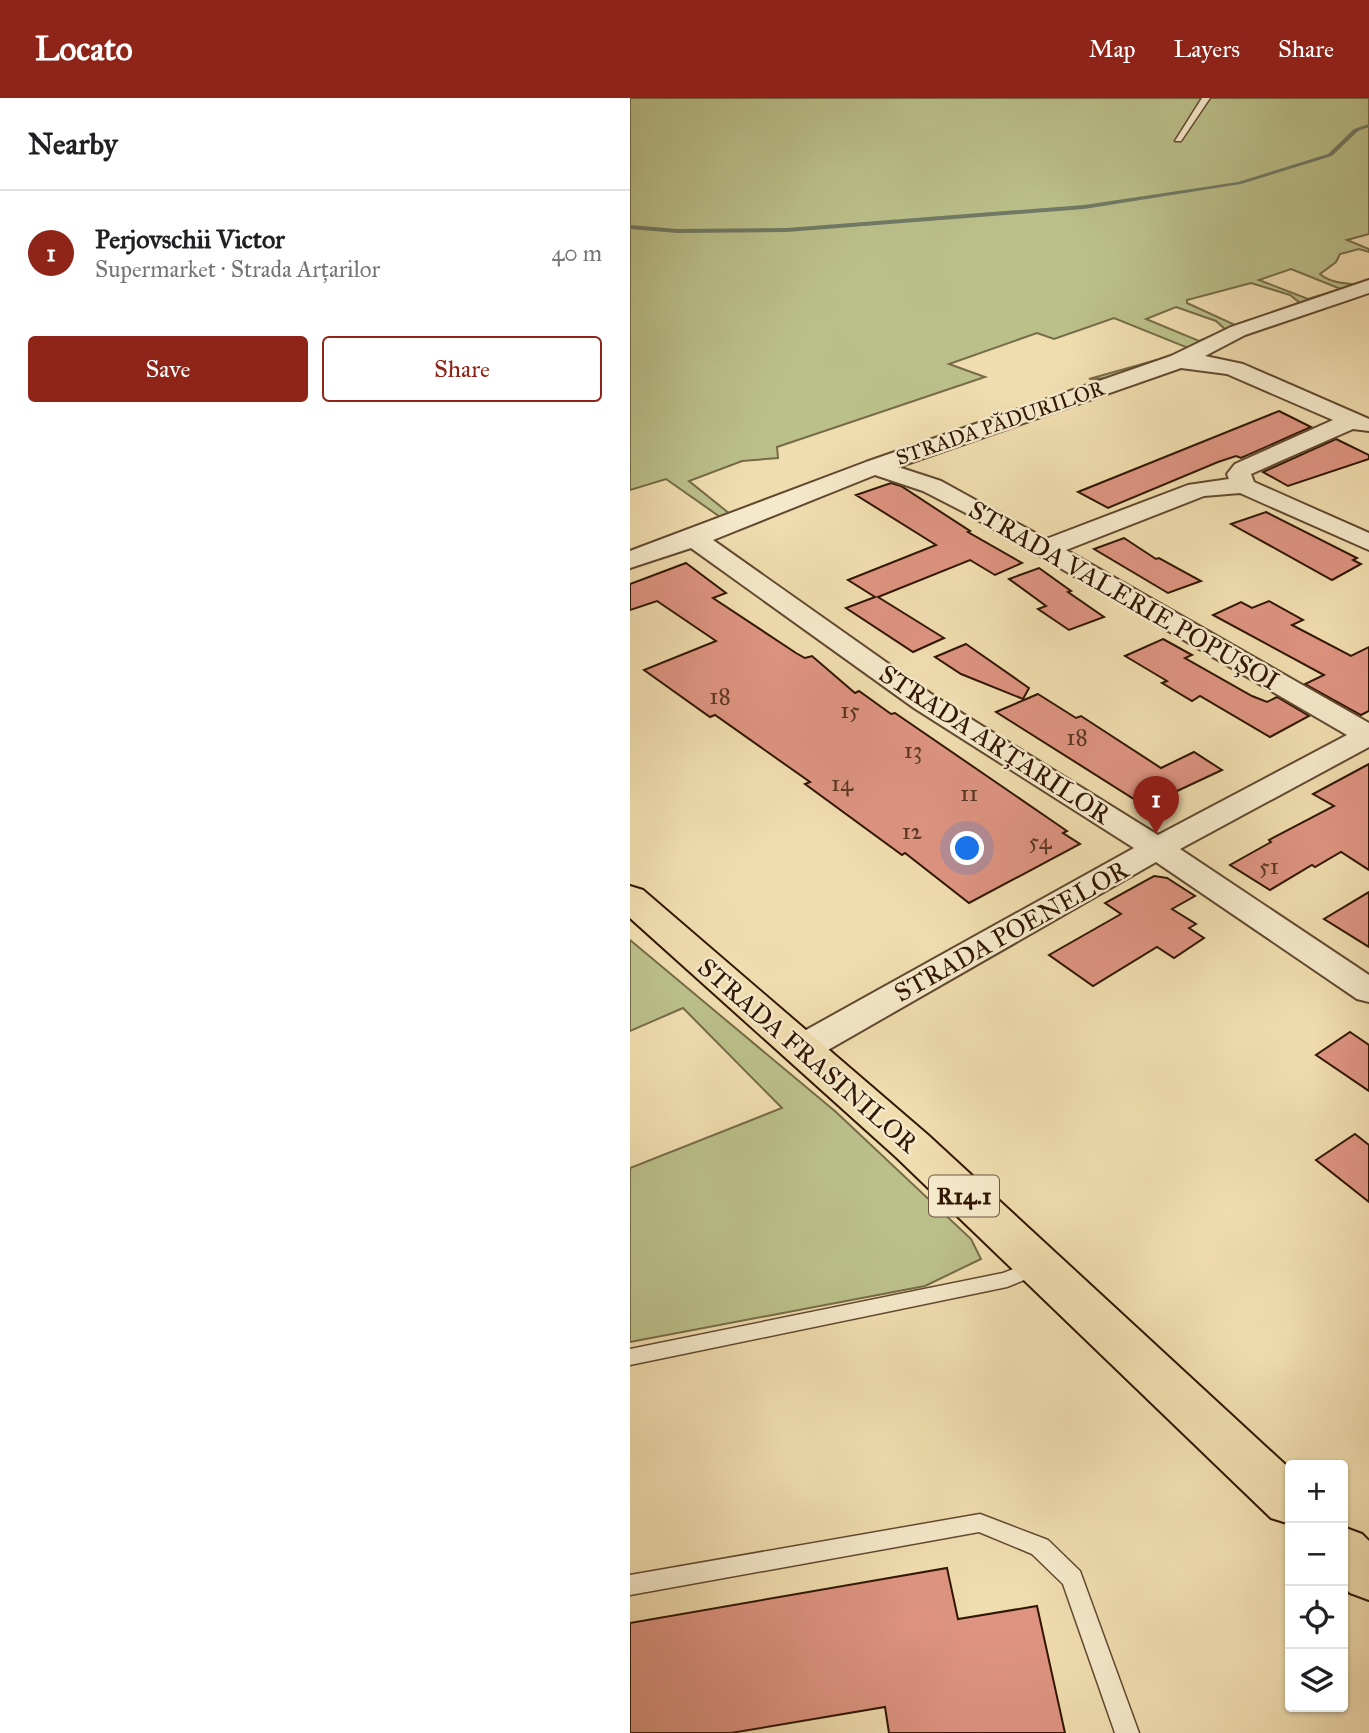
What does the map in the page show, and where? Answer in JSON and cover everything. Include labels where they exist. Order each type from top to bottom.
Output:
[{"type":"main road","name":"STRADA FRASINILOR","points":[[630,898],[912,1146],[1285,1497]]},
{"type":"main road","points":[[1348,1556],[1369,1576]]},
{"type":"street","name":"STRADA PĂDURILOR","points":[[630,560],[694,538],[874,467],[1179,360],[1238,331],[1369,286]]},
{"type":"street","points":[[1345,295],[1369,304]]},
{"type":"street","points":[[1179,360],[1235,369],[1361,423]]},
{"type":"street","points":[[1244,486],[1239,474],[1243,469],[1361,423]]},
{"type":"street","name":"STRADA VALERIE POPUȘOI","points":[[874,467],[932,486],[1369,735]]},
{"type":"street","points":[[1043,547],[1065,542],[1196,490],[1216,486],[1244,486],[1369,542]]},
{"type":"street","name":"STRADA ARȚARILOR","points":[[694,538],[924,702],[1157,848],[1369,991]]},
{"type":"street","name":"STRADA POENELOR","points":[[801,1049],[1157,848],[1369,735]]},
{"type":"lane","points":[[1178,139],[1206,98]]},
{"type":"lane","points":[[630,1357],[1007,1280],[1039,1266]]},
{"type":"lane","points":[[630,1586],[981,1523],[1040,1547],[1072,1578],[1127,1733]]},
{"type":"green space","points":[[630,98],[1369,98],[1369,234],[1347,240],[1369,249],[1369,252],[1359,249],[1340,254],[1336,262],[1320,274],[1333,281],[1358,285],[1121,378],[1089,379],[1185,352],[1186,347],[1114,318],[1054,339],[1037,333],[949,364],[985,377],[777,447],[778,458],[742,461],[689,481],[730,514],[723,519],[666,479],[630,490]],"holes":[[[1291,269],[1341,289],[1308,299],[1259,280]],[[1251,283],[1290,295],[1300,303],[1237,326],[1187,303],[1187,300]],[[1176,307],[1216,321],[1226,330],[1199,341],[1146,319]]]},
{"type":"green space","points":[[630,940],[836,1112],[971,1239],[981,1259],[925,1286],[630,1342],[630,1168],[782,1108],[683,1008],[630,1031]]},
{"type":"building","points":[[1279,411],[1311,427],[1241,458],[1236,456],[1218,462],[1108,508],[1078,492]]},
{"type":"building","points":[[1336,439],[1369,455],[1369,459],[1288,486],[1263,472]]},
{"type":"building","points":[[891,483],[901,486],[970,531],[968,532],[1022,563],[995,575],[970,560],[878,597],[944,638],[913,652],[846,608],[875,597],[848,580],[936,545],[856,495]]},
{"type":"building","points":[[1266,512],[1357,558],[1353,560],[1361,564],[1332,580],[1231,524]]},
{"type":"building","points":[[1124,538],[1156,559],[1159,558],[1201,581],[1168,593],[1094,549]]},
{"type":"building","points":[[686,563],[726,593],[713,598],[796,653],[805,658],[812,656],[855,693],[859,691],[891,714],[895,713],[1067,831],[1063,833],[1080,844],[969,903],[905,853],[902,855],[805,784],[810,782],[715,715],[710,717],[644,670],[716,641],[657,601],[630,610],[630,584]]},
{"type":"building","points":[[1039,568],[1104,617],[1069,630],[1038,609],[1046,606],[1009,579]]},
{"type":"building","points":[[1269,601],[1303,620],[1292,625],[1351,656],[1369,647],[1369,711],[1361,715],[1305,684],[1324,675],[1213,615],[1241,602],[1252,608]]},
{"type":"building","points":[[1163,639],[1192,655],[1185,658],[1252,696],[1267,702],[1277,697],[1309,716],[1270,737],[1200,696],[1192,701],[1162,683],[1167,681],[1125,656]]},
{"type":"building","points":[[966,644],[1029,688],[1023,699],[961,674],[935,657]]},
{"type":"building","points":[[1038,694],[1076,718],[1081,716],[1161,768],[1194,752],[1222,770],[1145,806],[996,712]]},
{"type":"building","points":[[1369,764],[1369,870],[1341,852],[1315,867],[1312,865],[1270,890],[1230,865],[1271,842],[1269,840],[1334,806],[1313,794]]},
{"type":"building","points":[[1154,876],[1167,878],[1195,896],[1172,909],[1196,924],[1189,928],[1204,938],[1174,958],[1157,947],[1093,986],[1049,955],[1121,914],[1105,903]]},
{"type":"building","points":[[1369,892],[1369,947],[1324,919]]},
{"type":"building","points":[[1350,1032],[1369,1045],[1369,1091],[1316,1055]]},
{"type":"building","points":[[1355,1134],[1369,1145],[1369,1202],[1316,1160]]},
{"type":"building","points":[[947,1568],[958,1619],[1037,1606],[1065,1733],[889,1733],[885,1707],[731,1733],[630,1733],[630,1623]]},
{"type":"waterway","points":[[630,227],[677,231],[787,230],[1084,207],[1239,183],[1330,155],[1356,130],[1369,125]]},
{"type":"place","name":"Perjovschii Victor","points":[[1156,834]]}]
